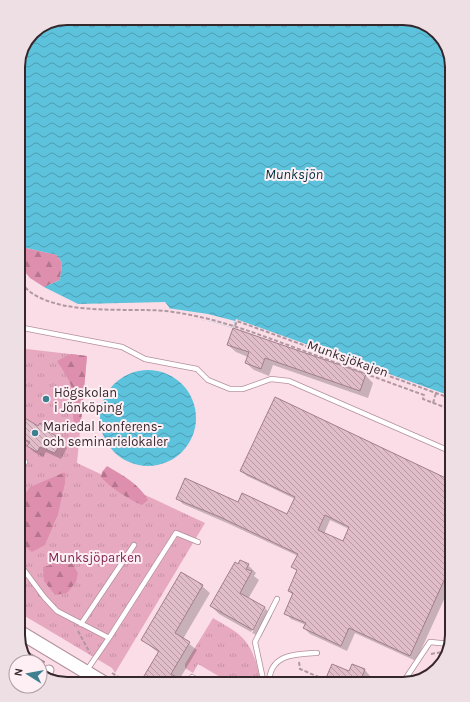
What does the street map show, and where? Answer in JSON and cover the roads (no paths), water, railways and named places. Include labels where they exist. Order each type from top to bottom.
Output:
[{"type":"main road","points":[[25,634],[90,667],[99,677]]},
{"type":"lane","points":[[25,328],[122,347],[145,359],[197,368],[208,380],[230,389],[243,389],[271,380],[289,381],[445,449]]},
{"type":"lane","points":[[90,667],[176,533],[198,542]]},
{"type":"lane","points":[[81,624],[134,544]]},
{"type":"lane","points":[[25,571],[44,597],[58,611],[74,621],[109,638]]},
{"type":"lane","points":[[263,677],[254,642],[277,599]]},
{"type":"lane","points":[[407,677],[430,642],[444,643]]},
{"type":"lane","points":[[270,677],[276,663],[284,656],[317,652]]},
{"type":"water","name":"Munksjön","points":[[62,25],[406,25],[422,29],[433,37],[442,51],[445,62],[445,394],[236,319],[233,328],[213,322],[170,315],[169,307],[165,302],[78,304],[44,287],[60,280],[62,263],[57,255],[25,248],[26,56],[29,48],[39,35],[53,27]]},
{"type":"water","points":[[148,370],[166,373],[182,384],[193,400],[196,418],[193,436],[182,452],[166,463],[148,466],[130,463],[114,452],[103,436],[100,418],[103,400],[114,384],[130,373]]},
{"type":"place","name":"Högskolan i Jönköping","points":[[46,399]]},
{"type":"place","name":"Mariedal konferens- och seminarielokaler","points":[[35,433]]},
{"type":"park label","name":"Munksjöparken","points":[[95,557]]}]
